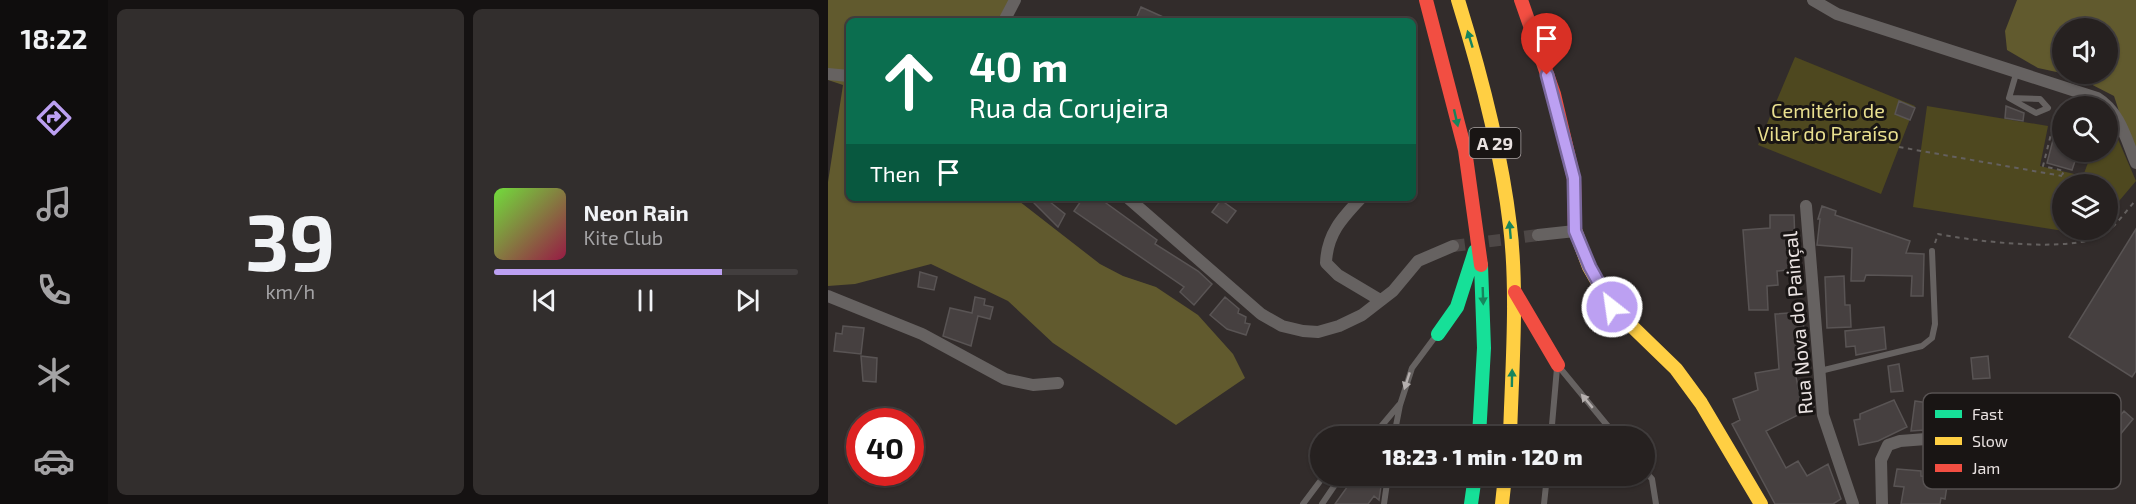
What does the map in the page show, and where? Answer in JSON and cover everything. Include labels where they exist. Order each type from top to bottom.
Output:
[{"type":"main road","name":"A 29","points":[[1426,0],[1474,197],[1484,299],[1479,426]]},
{"type":"main road","name":"A 29","points":[[1458,0],[1483,81],[1510,227],[1513,288],[1510,426]]},
{"type":"main road","points":[[1521,0],[1554,94],[1574,178],[1575,231],[1590,267],[1612,307],[1638,335],[1676,369],[1701,403],[1761,504]]},
{"type":"main road","points":[[1438,334],[1457,307],[1479,238]]},
{"type":"main road","points":[[1513,288],[1533,328],[1558,365]]},
{"type":"main road","points":[[1471,504],[1474,486]]},
{"type":"main road","points":[[1502,504],[1504,486]]},
{"type":"street","points":[[1006,18],[1015,0]]},
{"type":"street","points":[[1813,0],[1837,14],[2016,74],[2048,80],[2105,104],[2117,117],[2136,163]]},
{"type":"street","points":[[828,74],[846,76]]},
{"type":"street","points":[[1131,201],[1261,314],[1282,326],[1318,332],[1362,315],[1393,291],[1418,261],[1453,246]]},
{"type":"street","points":[[1358,201],[1335,227],[1328,245],[1326,263],[1338,275],[1380,300]]},
{"type":"street","name":"Rua Nova do Painçal","points":[[1806,206],[1822,415],[1853,504]]},
{"type":"street","points":[[1538,235],[1575,231]]},
{"type":"street","points":[[828,297],[922,334],[1005,380],[1033,386],[1058,383]]},
{"type":"street","points":[[1882,504],[1881,460],[1888,445],[1900,441],[1923,439]]},
{"type":"lane","points":[[2009,98],[2016,74]]},
{"type":"lane","points":[[2009,98],[2040,99],[2048,108],[2036,113],[2009,98]]},
{"type":"lane","points":[[1820,371],[1922,346],[1932,338],[1935,324],[1932,251]]},
{"type":"lane","points":[[1397,426],[1400,405],[1412,368],[1438,334]]},
{"type":"lane","points":[[1552,426],[1558,365]]},
{"type":"lane","points":[[1558,365],[1608,426]]},
{"type":"lane","points":[[1382,426],[1400,405]]},
{"type":"lane","points":[[1303,504],[1316,486]]},
{"type":"lane","points":[[1322,504],[1334,486]]},
{"type":"lane","points":[[1384,504],[1387,486]]},
{"type":"lane","points":[[1544,504],[1546,486]]},
{"type":"lane","points":[[1653,486],[1656,504]]},
{"type":"path","points":[[1899,147],[2062,176],[2064,171],[2043,165],[2058,110],[2048,108]]},
{"type":"path","points":[[1932,251],[1938,234],[1980,240],[2071,245],[2103,235],[2136,201]]},
{"type":"green space","name":"Cemitério de Vilar do Paraíso","points":[[1795,57],[1915,106],[1881,194],[1758,145]]},
{"type":"green space","name":"Cemitério de Vilar do Paraíso","points":[[1927,106],[2048,126],[2040,166],[2074,174],[2052,174],[2052,229],[1913,207]]},
{"type":"green space","name":"Cemitério de Vilar do Paraíso","points":[[2118,139],[2136,181],[2118,202],[2118,174],[2084,174],[2088,162],[2118,162]]},
{"type":"shaded area","points":[[828,0],[1014,0],[1002,18],[846,18],[846,201],[1019,201],[1100,264],[1123,276],[1156,287],[1198,315],[1233,354],[1245,378],[1176,425],[1053,343],[1008,301],[931,264],[855,284],[828,286],[828,182],[843,85],[828,80]]},
{"type":"shaded area","points":[[2017,0],[2136,0],[2136,163],[2118,108],[2118,96],[2091,84],[2118,84],[2118,18],[2052,18],[2052,71],[2038,68],[2007,50],[2005,31]]},
{"type":"building","points":[[1141,7],[1165,18],[1136,18]]},
{"type":"building","points":[[1899,101],[1915,108],[1910,120],[1895,114]]},
{"type":"building","points":[[2006,106],[2024,113],[2023,121],[2005,118]]},
{"type":"building","points":[[2052,144],[2052,162],[2075,162],[2072,170],[2047,163]]},
{"type":"building","points":[[1049,201],[1065,214],[1058,227],[1034,203]]},
{"type":"building","points":[[1081,201],[1103,201],[1157,240],[1155,244],[1198,271],[1212,284],[1194,305],[1180,292],[1184,287],[1074,211]]},
{"type":"building","points":[[1220,201],[1236,211],[1227,223],[1212,212]]},
{"type":"building","points":[[1822,206],[1836,211],[1835,215],[1910,241],[1906,253],[1924,254],[1923,296],[1911,296],[1912,276],[1866,275],[1864,281],[1851,281],[1852,248],[1817,245],[1820,219],[1818,219]]},
{"type":"building","points":[[1770,215],[1794,215],[1796,269],[1777,271],[1778,285],[1767,286],[1768,310],[1749,310],[1743,230],[1770,228]]},
{"type":"building","points":[[2136,229],[2136,371],[2132,377],[2069,337]]},
{"type":"building","points":[[920,272],[937,277],[934,290],[918,287]]},
{"type":"building","points":[[1844,276],[1845,305],[1850,305],[1851,327],[1827,328],[1825,277]]},
{"type":"building","points":[[975,297],[985,299],[984,305],[993,307],[990,319],[978,316],[971,346],[943,336],[950,308],[972,313]]},
{"type":"building","points":[[1225,297],[1239,309],[1238,313],[1246,317],[1245,323],[1250,324],[1246,335],[1227,329],[1210,315]]},
{"type":"building","points":[[1803,312],[1804,337],[1799,337],[1804,370],[1795,372],[1801,402],[1809,398],[1814,407],[1766,431],[1786,468],[1798,461],[1807,476],[1828,464],[1841,499],[1833,504],[1775,504],[1732,424],[1740,420],[1733,399],[1758,390],[1755,373],[1779,369],[1775,314]]},
{"type":"building","points":[[843,326],[864,328],[861,354],[834,351],[836,333],[842,334]]},
{"type":"building","points":[[1884,327],[1886,349],[1856,355],[1855,346],[1846,347],[1845,331]]},
{"type":"building","points":[[861,356],[877,358],[876,382],[863,381]]},
{"type":"building","points":[[1988,356],[1990,378],[1973,379],[1971,358]]},
{"type":"building","points":[[1899,364],[1903,391],[1891,392],[1888,366]]},
{"type":"building","points":[[1894,400],[1907,427],[1878,441],[1859,445],[1854,420],[1860,419],[1860,414]]},
{"type":"building","points":[[1915,401],[1923,402],[1923,430],[1911,431]]},
{"type":"building","points":[[2124,411],[2133,419],[2121,434],[2121,414]]},
{"type":"building","points":[[1897,469],[1921,471],[1923,489],[1946,489],[1945,499],[1941,498],[1940,504],[1901,504],[1904,487],[1894,486]]},
{"type":"building","points":[[1348,486],[1381,486],[1379,500],[1374,496],[1368,504],[1335,504]]},
{"type":"tunnel","points":[[1453,246],[1538,235]]},
{"type":"traffic: fast","points":[[1438,334],[1457,307],[1475,251]]},
{"type":"traffic: fast","points":[[1480,426],[1484,348],[1481,265]]},
{"type":"traffic: fast","points":[[1471,504],[1474,486]]},
{"type":"traffic: slow","points":[[1458,0],[1489,112],[1510,226],[1514,277],[1510,426]]},
{"type":"traffic: slow","points":[[1575,230],[1589,267],[1612,307],[1676,369],[1701,403],[1761,504]]},
{"type":"traffic: slow","points":[[1502,504],[1504,486]]},
{"type":"traffic: jam","points":[[1426,0],[1465,150],[1481,265]]},
{"type":"traffic: jam","points":[[1521,0],[1554,94],[1574,179],[1575,230]]},
{"type":"traffic: jam","points":[[1515,292],[1558,365]]},
{"type":"route","points":[[1547,75],[1554,94],[1574,178],[1575,231],[1590,267],[1612,307]]}]
